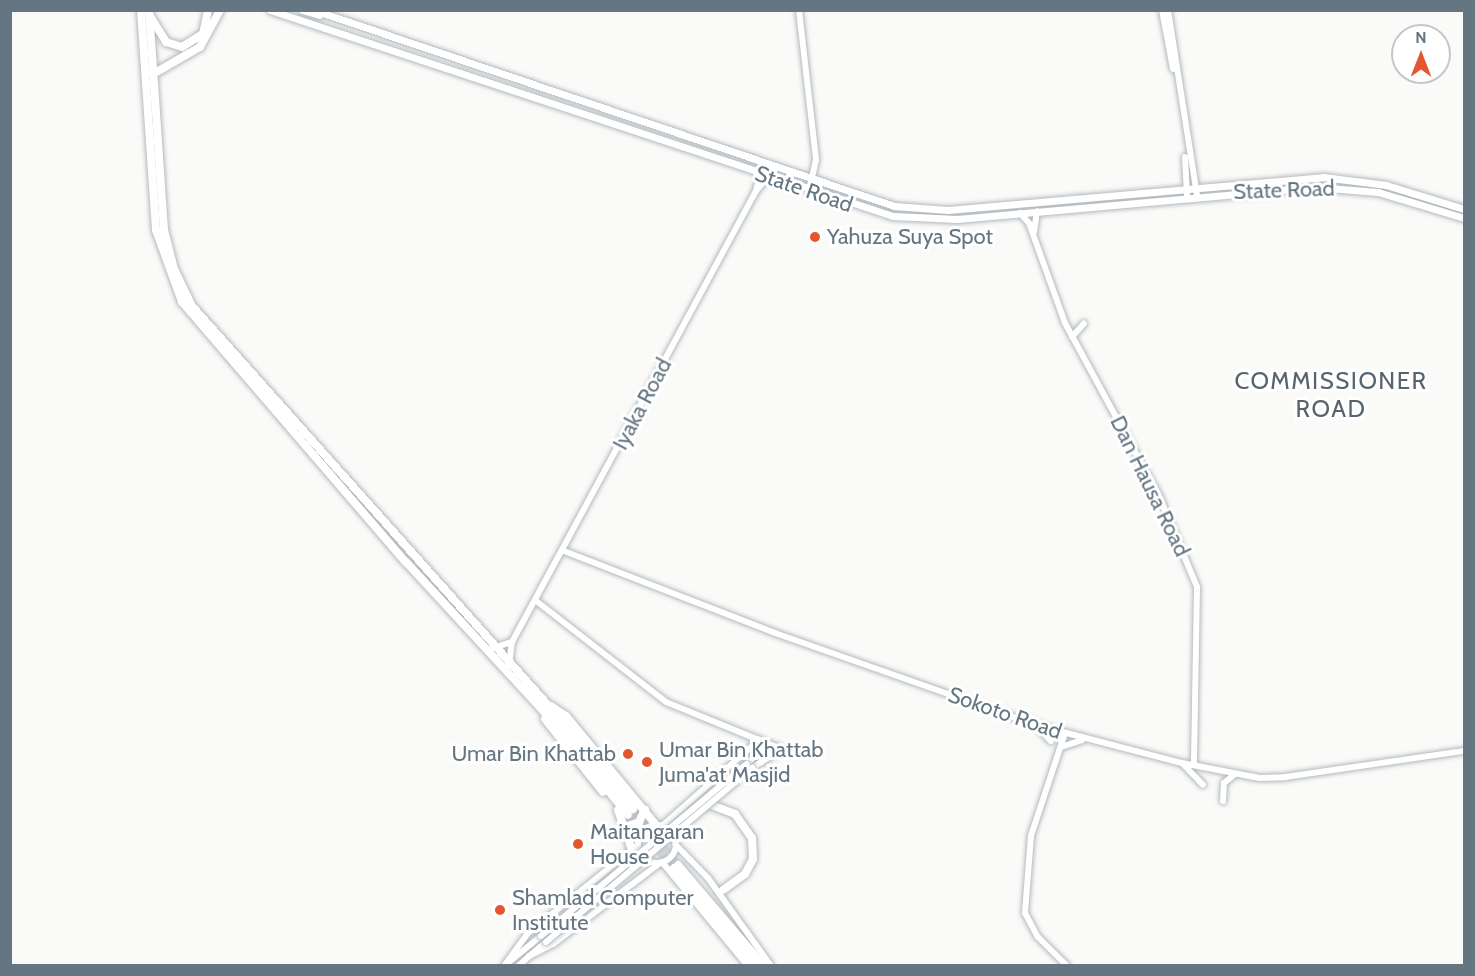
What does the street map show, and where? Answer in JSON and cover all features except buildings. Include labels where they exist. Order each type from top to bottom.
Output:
[{"type":"highway","points":[[146,12],[162,38],[182,47],[203,34],[208,10]]},
{"type":"highway","points":[[153,74],[200,47],[220,10]]},
{"type":"highway","points":[[146,12],[153,74],[164,230],[174,269],[192,306],[544,705],[631,812]]},
{"type":"highway","points":[[146,12],[156,230],[182,302],[406,562],[544,705],[566,716],[659,826]]},
{"type":"highway","points":[[544,705],[553,732],[628,826],[635,848]]},
{"type":"highway","points":[[710,804],[735,814],[746,825],[753,859],[745,874],[723,890]]},
{"type":"highway","points":[[628,826],[639,822],[645,809]]},
{"type":"highway","points":[[756,966],[676,867],[764,966]]},
{"type":"highway","points":[[701,893],[711,892]]},
{"type":"main road","name":"State Road","points":[[270,10],[770,178],[909,218],[1020,213],[1197,195],[1348,188],[1464,218]]},
{"type":"main road","points":[[284,10],[322,26]]},
{"type":"main road","points":[[302,10],[327,17]]},
{"type":"main road","name":"State Road","points":[[314,10],[327,17],[877,203],[929,210],[1196,186],[1338,178],[1404,189],[1464,209]]},
{"type":"main road","points":[[799,10],[815,149],[813,181],[809,190]]},
{"type":"main road","points":[[1162,10],[1174,70]]},
{"type":"main road","points":[[1168,10],[1185,145],[1197,195]]},
{"type":"main road","points":[[1185,145],[1187,196]]},
{"type":"main road","points":[[756,191],[758,174],[762,165]]},
{"type":"main road","name":"Iyaka Road","points":[[512,642],[564,550],[756,191],[770,178],[774,169]]},
{"type":"main road","name":"Dan Hausa Road","points":[[1034,236],[1037,211]]},
{"type":"main road","name":"Dan Hausa Road","points":[[1020,213],[1034,236],[1041,268],[1072,337],[1160,496],[1197,587],[1194,765]]},
{"type":"main road","points":[[1072,337],[1084,323]]},
{"type":"main road","name":"Sokoto Road","points":[[564,550],[776,633],[1036,725],[1084,740],[1182,763],[1235,774],[1298,776],[1464,751]]},
{"type":"main road","points":[[504,966],[750,766],[781,749],[690,716],[652,693],[535,600]]},
{"type":"main road","points":[[494,648],[512,642],[509,666]]},
{"type":"main road","points":[[1036,725],[1051,741]]},
{"type":"main road","points":[[1065,733],[1031,836],[1025,913],[1038,937],[1067,966]]},
{"type":"main road","points":[[504,966],[527,934],[635,848],[643,831],[659,826],[759,740]]},
{"type":"main road","points":[[1060,748],[1084,740]]},
{"type":"main road","points":[[518,966],[710,804],[750,766],[767,743]]},
{"type":"main road","points":[[1195,751],[1204,767]]},
{"type":"main road","points":[[1182,763],[1203,785]]},
{"type":"main road","points":[[1223,801],[1224,783],[1235,774]]},
{"type":"main road","points":[[659,826],[708,878],[771,966]]},
{"type":"main road","points":[[529,956],[553,944],[661,862],[675,844]]},
{"type":"main road","points":[[635,848],[643,857],[661,862],[748,966]]},
{"type":"tunnel","points":[[633,809],[678,865]]},
{"type":"tunnel","points":[[628,815],[674,868]]},
{"type":"place","name":"Yahuza Suya Spot","points":[[815,237]]},
{"type":"place","name":"Umar Bin Khattab","points":[[628,754]]},
{"type":"place","name":"Umar Bin Khattab Juma'at Masjid","points":[[647,762]]},
{"type":"place","name":"Maitangaran House","points":[[578,844]]},
{"type":"place","name":"Shamlad Computer Institute","points":[[500,910]]},
{"type":"district","name":"COMMISSIONER ROAD","points":[[1331,395]]}]
